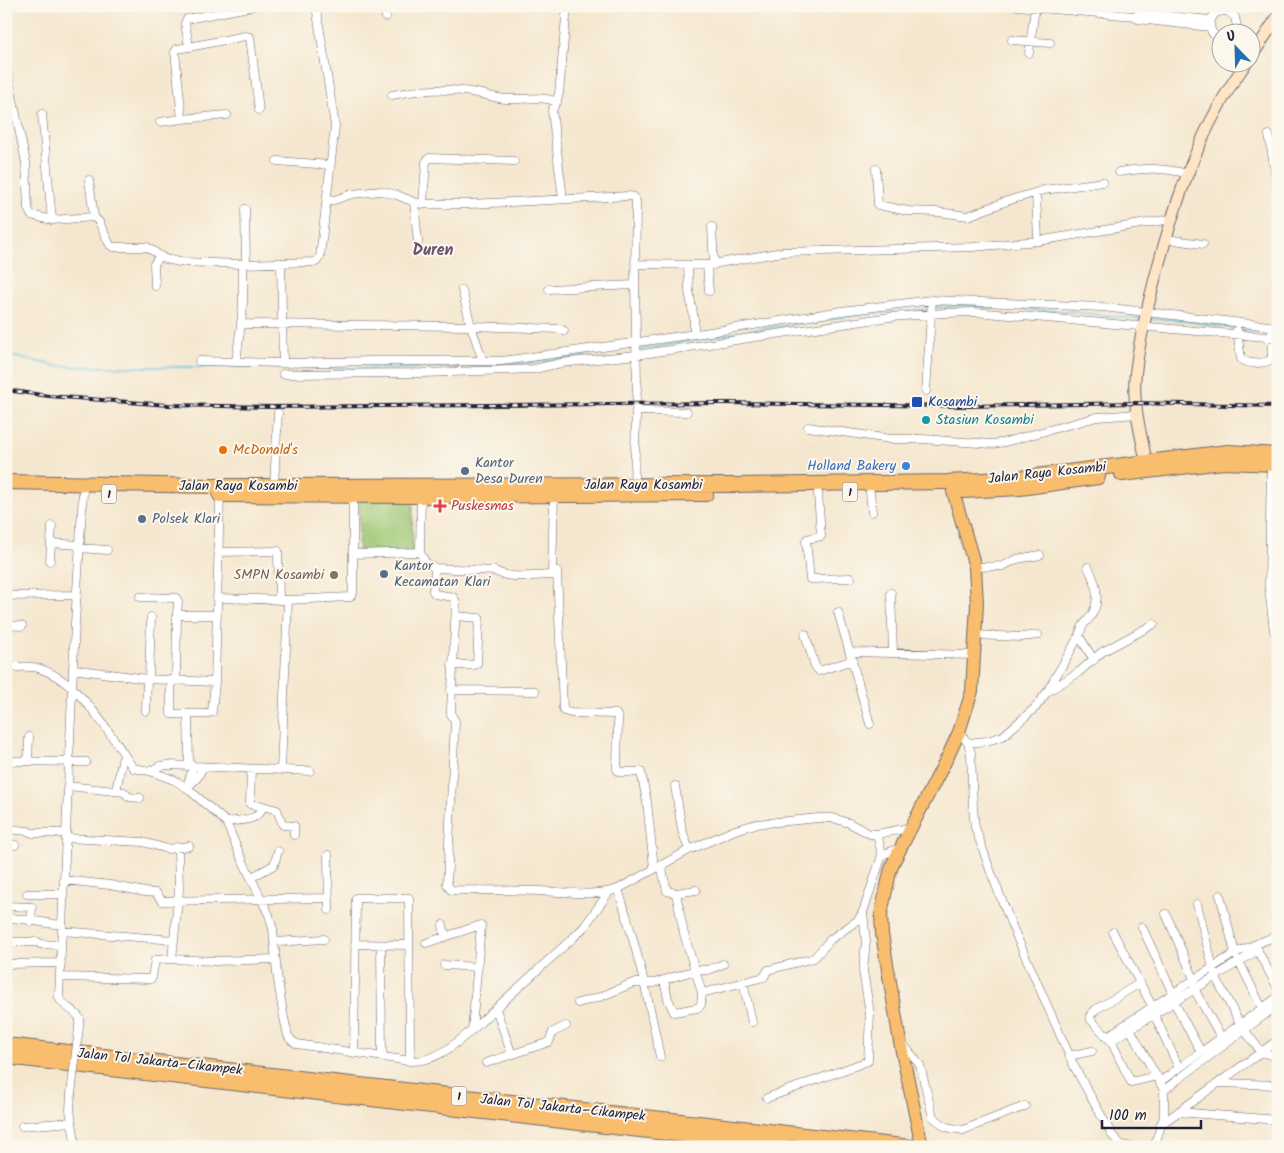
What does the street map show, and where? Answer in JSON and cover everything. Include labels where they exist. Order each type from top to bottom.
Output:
[{"type":"highway","name":"Jalan Raya Kosambi","points":[[6,482],[215,492],[352,496],[421,491],[634,485],[947,482],[1019,478],[1228,452],[1276,461]]},
{"type":"highway","name":"Jalan Raya Kosambi","points":[[6,491],[83,493],[215,492],[274,485],[554,495],[953,491],[1020,488],[1224,462],[1276,461]]},
{"type":"highway","name":"Jalan Tol Jakarta–Cikampek","points":[[6,1045],[911,1147]]},
{"type":"highway","name":"Jalan Tol Jakarta–Cikampek","points":[[6,1057],[787,1147]]},
{"type":"main road","points":[[1262,38],[1278,16]]},
{"type":"main road","points":[[1146,461],[1136,399],[1135,377],[1145,320],[1171,219],[1188,174],[1211,118],[1240,72]]},
{"type":"main road","points":[[922,1147],[900,1042],[881,925],[890,872],[909,828],[959,732],[972,691],[977,604],[975,567],[953,491]]},
{"type":"street","points":[[6,8],[12,6]]},
{"type":"street","points":[[189,46],[185,23],[187,19],[254,6]]},
{"type":"street","points":[[89,180],[94,217],[99,222],[111,246],[147,247],[165,259],[180,262],[312,264],[318,260],[328,202],[335,126],[316,6]]},
{"type":"street","points":[[384,6],[386,16]]},
{"type":"street","points":[[563,199],[552,111],[560,87],[567,6]]},
{"type":"street","points":[[1016,6],[1135,16],[1138,19],[1210,24]]},
{"type":"street","points":[[1029,53],[1035,8]]},
{"type":"street","points":[[1212,31],[1210,24],[1213,16],[1222,11],[1231,13],[1237,22]]},
{"type":"street","points":[[182,120],[176,49],[245,36],[250,37],[252,42],[259,110]]},
{"type":"street","points":[[1012,40],[1050,43]]},
{"type":"street","points":[[6,66],[26,163],[29,210],[32,216],[52,220],[94,217]]},
{"type":"street","points":[[392,95],[443,89],[505,99],[548,98],[556,102]]},
{"type":"street","points":[[42,114],[52,220]]},
{"type":"street","points":[[160,122],[227,115]]},
{"type":"street","points":[[1269,135],[1274,145],[1278,190]]},
{"type":"street","points":[[423,204],[426,162],[429,158],[514,161]]},
{"type":"street","points":[[277,161],[330,165]]},
{"type":"street","points":[[1119,172],[1168,168],[1188,174]]},
{"type":"street","points":[[876,169],[878,205],[908,211],[968,216],[1008,201],[1053,188],[1102,182]]},
{"type":"street","points":[[328,202],[352,194],[381,191],[423,204],[470,204],[629,196],[634,198],[636,202],[637,384],[634,485]]},
{"type":"street","points":[[1036,193],[1038,241]]},
{"type":"street","points":[[414,202],[418,242]]},
{"type":"street","points":[[236,362],[243,302],[245,209]]},
{"type":"street","points":[[636,264],[711,265],[783,252],[973,247],[1038,241],[1171,219]]},
{"type":"street","points":[[709,291],[712,227]]},
{"type":"street","points":[[1166,239],[1203,244]]},
{"type":"street","points":[[156,286],[154,264],[159,256]]},
{"type":"street","points":[[280,263],[283,363]]},
{"type":"street","points":[[688,265],[694,333]]},
{"type":"street","points":[[549,289],[635,285]]},
{"type":"street","points":[[462,290],[471,326],[488,365]]},
{"type":"street","points":[[926,391],[931,307]]},
{"type":"street","points":[[502,366],[636,349],[694,333],[851,310],[931,307],[1101,314],[1274,332]]},
{"type":"street","points":[[199,361],[283,363],[315,368],[488,365],[534,369],[561,358],[890,316],[931,307],[974,312],[1101,314],[1274,332]]},
{"type":"street","points":[[241,324],[471,326],[559,329],[564,331]]},
{"type":"street","points":[[1237,328],[1241,360],[1244,362],[1263,362],[1272,359],[1274,332]]},
{"type":"street","points":[[283,374],[315,368],[488,365]]},
{"type":"street","points":[[636,411],[687,412]]},
{"type":"street","points":[[274,485],[278,413]]},
{"type":"street","points":[[808,427],[890,439],[922,439],[993,444],[1097,417],[1138,414]]},
{"type":"street","points":[[1274,631],[1269,580],[1276,461]]},
{"type":"street","points":[[421,491],[420,552],[425,562],[434,568],[495,571],[502,575],[552,575],[554,495]]},
{"type":"street","points":[[140,597],[176,598],[178,602],[170,713],[205,714],[212,712],[216,682],[218,552],[215,492]]},
{"type":"street","points":[[870,492],[872,512]]},
{"type":"street","points":[[76,1147],[70,1110],[80,1019],[76,1013],[60,1000],[60,946],[83,493]]},
{"type":"street","points":[[818,493],[820,536],[806,540],[810,577],[812,580],[851,578]]},
{"type":"street","points":[[217,598],[288,600],[350,597],[353,592],[352,496]]},
{"type":"street","points":[[50,560],[52,526]]},
{"type":"street","points":[[51,543],[107,550]]},
{"type":"street","points":[[218,552],[278,551],[279,600]]},
{"type":"street","points":[[353,554],[420,552]]},
{"type":"street","points":[[975,567],[1003,566],[1017,559],[1040,555]]},
{"type":"street","points":[[968,744],[1003,736],[1036,707],[1047,692],[1079,636],[1082,625],[1092,614],[1096,605],[1095,581],[1088,567]]},
{"type":"street","points":[[434,568],[433,591],[437,596],[454,599],[456,616],[451,690],[451,714],[454,721],[447,884],[451,890],[582,894],[609,892],[618,889],[689,850],[745,826],[834,818],[849,823],[870,834],[909,828]]},
{"type":"street","points":[[556,571],[562,708],[564,711],[571,713],[616,714],[618,718],[617,770],[619,772],[641,772],[648,802],[657,867],[667,891],[676,893],[696,890]]},
{"type":"street","points":[[891,593],[893,652]]},
{"type":"street","points":[[6,596],[77,596]]},
{"type":"street","points":[[281,770],[288,600]]},
{"type":"street","points":[[838,612],[870,724]]},
{"type":"street","points":[[177,615],[217,614]]},
{"type":"street","points":[[452,665],[477,664],[479,618],[456,616]]},
{"type":"street","points":[[146,710],[151,617]]},
{"type":"street","points":[[1047,692],[1063,683],[1102,652],[1154,624]]},
{"type":"street","points":[[6,625],[22,626]]},
{"type":"street","points":[[805,634],[815,666],[819,671],[852,656],[893,652],[974,654]]},
{"type":"street","points":[[975,635],[1020,638],[1038,635]]},
{"type":"street","points":[[1079,636],[1094,660]]},
{"type":"street","points":[[6,668],[27,667],[40,669],[72,688],[105,728],[132,768],[150,771],[174,780],[187,788],[226,822],[269,915],[282,1013],[287,1034],[297,1044],[410,1061],[424,1060],[439,1054],[472,1030],[579,932],[609,892]]},
{"type":"street","points":[[73,669],[148,679],[216,682]]},
{"type":"street","points":[[451,690],[535,691]]},
{"type":"street","points":[[187,788],[191,766],[188,714]]},
{"type":"street","points":[[959,732],[968,744],[972,765],[974,819],[979,840],[1012,926],[1069,1056],[1112,1135],[1121,1145],[1134,1147]]},
{"type":"street","points":[[28,761],[29,737]]},
{"type":"street","points":[[116,791],[124,756]]},
{"type":"street","points":[[6,761],[86,762]]},
{"type":"street","points":[[150,771],[164,765],[310,771]]},
{"type":"street","points":[[187,788],[204,767]]},
{"type":"street","points":[[251,769],[250,804],[277,810],[283,825],[294,826],[294,834]]},
{"type":"street","points":[[68,786],[124,792],[129,797],[140,798]]},
{"type":"street","points":[[675,786],[682,830],[689,850]]},
{"type":"street","points":[[226,822],[252,819],[259,814],[263,806]]},
{"type":"street","points":[[6,830],[143,842],[168,849],[189,846]]},
{"type":"street","points":[[702,993],[764,977],[768,970],[814,958],[831,939],[858,920],[863,912],[882,855],[877,834]]},
{"type":"street","points":[[6,845],[15,845]]},
{"type":"street","points":[[172,959],[179,890],[178,847]]},
{"type":"street","points":[[882,855],[900,848]]},
{"type":"street","points":[[252,877],[274,865],[278,851]]},
{"type":"street","points":[[328,855],[329,910]]},
{"type":"street","points":[[64,880],[156,893],[162,901],[329,898]]},
{"type":"street","points":[[618,889],[632,931],[652,1013],[660,1057]]},
{"type":"street","points":[[664,980],[668,999],[675,1013],[698,1007],[702,1003],[702,993],[684,934],[676,893]]},
{"type":"street","points":[[27,894],[63,894]]},
{"type":"street","points":[[1220,895],[1238,961],[1262,1008]]},
{"type":"street","points":[[354,1053],[355,944],[359,914],[357,898],[409,898],[410,1061]]},
{"type":"street","points":[[1197,904],[1215,976],[1242,1027],[1261,1052],[1278,1057]]},
{"type":"street","points":[[6,906],[32,907],[31,922]]},
{"type":"street","points":[[767,1098],[854,1068],[866,1063],[869,1059],[868,1030],[870,1013],[863,971],[866,941],[863,912]]},
{"type":"street","points":[[1166,914],[1194,979]]},
{"type":"street","points":[[6,918],[27,919],[31,922],[62,928],[174,940]]},
{"type":"street","points":[[443,925],[445,937]]},
{"type":"street","points":[[426,943],[481,925],[472,1030]]},
{"type":"street","points":[[1142,926],[1174,998],[1201,1052]]},
{"type":"street","points":[[1113,932],[1140,983],[1179,1068]]},
{"type":"street","points":[[1108,1039],[1153,1010],[1194,989],[1278,935]]},
{"type":"street","points":[[274,942],[324,939]]},
{"type":"street","points":[[6,942],[38,942],[40,944],[60,946]]},
{"type":"street","points":[[355,944],[408,945]]},
{"type":"street","points":[[381,945],[382,1057]]},
{"type":"street","points":[[1174,998],[1194,979],[1236,953],[1256,948]]},
{"type":"street","points":[[1256,948],[1278,988]]},
{"type":"street","points":[[60,977],[150,979],[155,960],[275,959]]},
{"type":"street","points":[[6,964],[61,963]]},
{"type":"street","points":[[578,1002],[600,997],[633,983],[644,984],[664,980],[696,970],[708,970],[723,964]]},
{"type":"street","points":[[444,965],[478,967]]},
{"type":"street","points":[[743,982],[752,1022]]},
{"type":"street","points":[[1140,983],[1095,1010],[1090,1016],[1091,1020],[1108,1039],[1131,1082],[1159,1078],[1179,1068],[1221,1037],[1278,1006]]},
{"type":"street","points":[[1194,989],[1221,1037]]},
{"type":"street","points":[[1164,1090],[1195,1067],[1262,1008],[1278,997]]},
{"type":"street","points":[[496,1009],[512,1055]]},
{"type":"street","points":[[1108,1039],[1130,1029],[1153,1010]]},
{"type":"street","points":[[486,1063],[549,1042],[553,1032],[566,1026]]},
{"type":"street","points":[[1130,1029],[1164,1090],[1165,1108],[1154,1147]]},
{"type":"street","points":[[1160,1125],[1278,1040]]},
{"type":"street","points":[[900,1042],[920,1065],[933,1117],[946,1127],[958,1130],[969,1128],[1025,1106]]},
{"type":"street","points":[[1069,1056],[1092,1051]]},
{"type":"street","points":[[1190,1060],[1195,1067]]},
{"type":"street","points":[[1219,1083],[1278,1085]]},
{"type":"street","points":[[1178,1112],[1278,1120]]},
{"type":"street","points":[[22,1126],[72,1122]]},
{"type":"green space","points":[[360,499],[413,500],[412,552],[358,551]]},
{"type":"waterway","points":[[933,308],[964,305],[1075,312],[1140,319]]},
{"type":"waterway","points":[[639,350],[739,332],[850,316],[928,309]]},
{"type":"waterway","points":[[1150,319],[1173,319],[1235,328]]},
{"type":"waterway","points":[[1239,329],[1269,333]]},
{"type":"waterway","points":[[6,355],[58,366],[280,367]]},
{"type":"waterway","points":[[287,367],[393,369],[507,365],[587,356]]},
{"type":"railway","points":[[6,390],[49,396],[168,405],[271,407],[722,403],[966,406],[1136,403],[1278,406]]},
{"type":"place","name":"Kosambi","points":[[917,402]]},
{"type":"place","name":"Stasiun Kosambi","points":[[926,420]]},
{"type":"place","name":"McDonald's","points":[[223,450]]},
{"type":"place","name":"Holland Bakery","points":[[906,466]]},
{"type":"place","name":"Kantor Desa Duren","points":[[465,471]]},
{"type":"place","name":"Puskesmas","points":[[440,506]]},
{"type":"place","name":"Polsek Klari","points":[[142,519]]},
{"type":"place","name":"Kantor Kecamatan Klari","points":[[384,574]]},
{"type":"place","name":"SMPN Kosambi","points":[[334,575]]},
{"type":"district","name":"Duren","points":[[433,250]]}]
